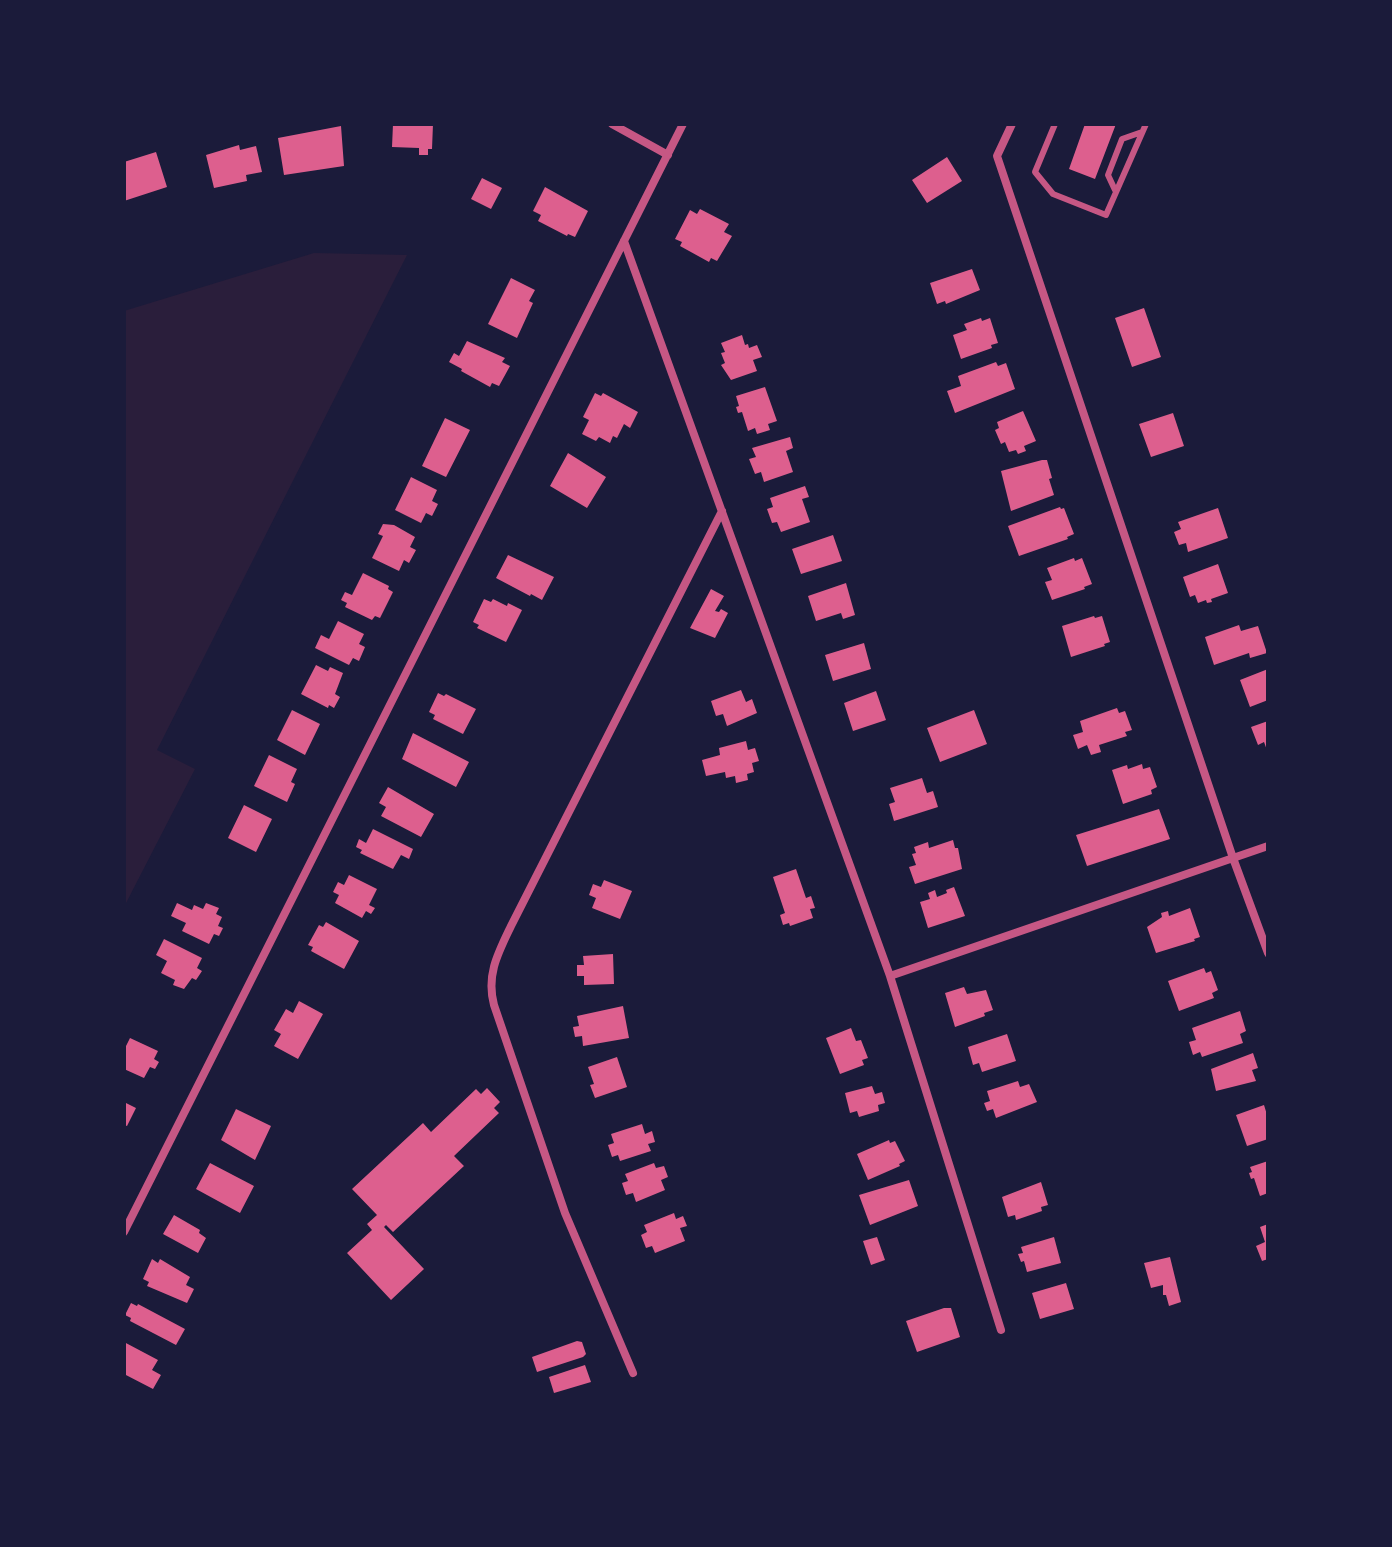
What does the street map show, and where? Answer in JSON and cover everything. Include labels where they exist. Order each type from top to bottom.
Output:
[{"type":"street","points":[[612,124],[668,155]]},
{"type":"street","points":[[124,1232],[683,124]]},
{"type":"street","points":[[1012,124],[997,156],[1233,858],[1268,953]]},
{"type":"street","points":[[624,241],[890,976],[1001,1330]]},
{"type":"street","points":[[633,1373],[565,1213],[494,1005],[491,971],[722,511]]},
{"type":"street","points":[[890,976],[1268,846]]},
{"type":"lane","points":[[1055,124],[1035,172],[1053,194],[1106,215],[1146,124]]},
{"type":"lane","points":[[1115,190],[1108,175],[1122,139],[1142,132]]},
{"type":"shaded area","points":[[314,253],[407,255],[157,750],[195,769],[124,907],[124,311]]},
{"type":"building","points":[[393,124],[433,124],[432,149],[428,149],[428,155],[419,155],[419,148],[392,147]]},
{"type":"building","points":[[1085,124],[1116,124],[1095,179],[1069,169]]},
{"type":"building","points":[[341,126],[344,166],[284,175],[278,138]]},
{"type":"building","points":[[239,145],[240,150],[256,146],[262,172],[246,175],[247,181],[214,188],[206,155]]},
{"type":"building","points":[[156,152],[167,187],[124,201],[124,162]]},
{"type":"building","points":[[947,157],[962,181],[927,203],[912,180]]},
{"type":"building","points":[[482,178],[502,188],[491,209],[471,199]]},
{"type":"building","points":[[545,187],[588,211],[575,237],[538,221],[541,215],[533,211]]},
{"type":"building","points":[[700,209],[729,224],[724,232],[732,236],[717,261],[711,258],[709,262],[680,246],[682,242],[675,239],[690,210],[697,214]]},
{"type":"building","points":[[972,269],[980,290],[946,304],[945,301],[937,304],[930,283]]},
{"type":"building","points":[[511,278],[535,290],[529,301],[533,303],[517,338],[488,324]]},
{"type":"building","points":[[1144,308],[1161,357],[1132,367],[1115,318]]},
{"type":"building","points":[[981,318],[982,321],[990,318],[998,343],[961,359],[953,335],[967,330],[964,324]]},
{"type":"building","points":[[742,335],[745,345],[748,344],[749,348],[757,345],[762,357],[753,360],[757,371],[731,380],[721,365],[725,363],[721,353],[725,352],[721,343]]},
{"type":"building","points":[[467,341],[505,358],[502,362],[510,366],[499,386],[492,383],[490,387],[449,362],[454,353],[459,356]]},
{"type":"building","points":[[996,362],[998,366],[1006,363],[1015,389],[955,413],[947,391],[961,386],[958,376]]},
{"type":"building","points":[[765,387],[777,421],[768,424],[770,430],[757,434],[755,428],[748,431],[742,412],[738,413],[736,396]]},
{"type":"building","points":[[595,393],[601,396],[603,393],[638,412],[630,428],[624,424],[617,438],[613,436],[610,443],[582,434],[589,420],[583,417]]},
{"type":"building","points":[[1023,411],[1036,441],[1024,446],[1026,451],[1018,454],[1016,450],[1009,452],[1005,442],[1001,444],[995,430],[999,428],[997,422]]},
{"type":"building","points":[[1173,413],[1184,446],[1151,457],[1139,424]]},
{"type":"building","points":[[445,418],[470,430],[446,477],[422,466]]},
{"type":"building","points":[[790,437],[793,448],[786,451],[793,472],[764,482],[761,472],[755,474],[749,459],[756,457],[752,448]]},
{"type":"building","points":[[568,453],[606,477],[587,508],[550,486]]},
{"type":"building","points":[[1047,460],[1054,495],[1011,511],[1001,471]]},
{"type":"building","points":[[411,477],[437,490],[432,501],[438,504],[432,516],[426,513],[421,523],[395,510]]},
{"type":"building","points":[[805,486],[809,497],[802,499],[810,522],[781,532],[777,522],[772,523],[767,509],[773,507],[770,498]]},
{"type":"building","points":[[1064,508],[1074,534],[1068,539],[1019,556],[1008,526]]},
{"type":"building","points":[[1218,508],[1228,538],[1188,552],[1186,543],[1179,545],[1174,532],[1181,529],[1178,522]]},
{"type":"building","points":[[383,524],[394,525],[415,537],[410,547],[416,550],[409,563],[404,560],[399,571],[372,558],[383,536],[378,534]]},
{"type":"building","points":[[833,535],[842,561],[801,574],[792,549]]},
{"type":"building","points":[[508,555],[554,577],[542,600],[496,578]]},
{"type":"building","points":[[1074,558],[1075,561],[1082,558],[1092,584],[1052,600],[1045,582],[1052,580],[1047,568]]},
{"type":"building","points":[[1218,564],[1228,593],[1211,599],[1212,602],[1207,603],[1206,600],[1198,603],[1195,595],[1190,597],[1183,577]]},
{"type":"building","points":[[363,573],[389,586],[388,589],[393,592],[380,618],[375,616],[372,620],[345,607],[347,603],[341,600],[345,592],[352,595]]},
{"type":"building","points":[[846,583],[855,615],[843,619],[841,613],[816,621],[808,596]]},
{"type":"building","points":[[711,589],[724,596],[715,611],[721,609],[728,613],[715,638],[690,628]]},
{"type":"building","points":[[484,599],[491,602],[493,599],[507,606],[508,603],[522,610],[506,642],[477,628],[479,625],[473,622]]},
{"type":"building","points":[[1102,616],[1110,642],[1071,657],[1062,626]]},
{"type":"building","points":[[338,621],[364,634],[359,644],[365,647],[359,661],[353,658],[349,665],[315,648],[321,635],[329,639]]},
{"type":"building","points":[[1239,625],[1241,631],[1258,626],[1267,653],[1250,658],[1249,653],[1214,665],[1205,637]]},
{"type":"building","points":[[864,643],[871,669],[833,681],[825,655]]},
{"type":"building","points":[[316,665],[343,673],[335,694],[340,697],[334,708],[301,694]]},
{"type":"building","points":[[1268,669],[1268,700],[1250,707],[1240,680]]},
{"type":"building","points":[[741,690],[746,702],[752,699],[757,713],[727,726],[723,714],[716,716],[711,701]]},
{"type":"building","points":[[876,691],[886,720],[853,731],[844,703]]},
{"type":"building","points":[[438,693],[476,709],[463,734],[433,719],[435,715],[429,712]]},
{"type":"building","points":[[1117,708],[1119,713],[1125,711],[1132,730],[1125,732],[1127,736],[1099,745],[1101,752],[1091,755],[1087,745],[1078,749],[1073,735],[1083,732],[1080,721]]},
{"type":"building","points":[[292,710],[320,724],[305,755],[277,740]]},
{"type":"building","points":[[974,710],[987,744],[940,762],[927,728]]},
{"type":"building","points":[[1268,721],[1268,753],[1264,742],[1258,745],[1251,727]]},
{"type":"building","points":[[413,733],[469,762],[456,787],[402,759]]},
{"type":"building","points":[[746,741],[748,750],[755,748],[759,761],[752,763],[754,772],[747,774],[748,780],[736,783],[735,776],[726,778],[725,772],[706,776],[702,760],[720,755],[719,748]]},
{"type":"building","points":[[269,755],[297,769],[291,782],[295,784],[287,802],[254,786]]},
{"type":"building","points":[[1142,764],[1143,769],[1150,767],[1157,787],[1151,790],[1152,794],[1123,804],[1112,770]]},
{"type":"building","points":[[922,778],[927,793],[933,791],[938,807],[894,821],[889,804],[895,802],[890,788]]},
{"type":"building","points":[[388,787],[434,814],[421,837],[381,816],[386,807],[379,803]]},
{"type":"building","points":[[244,805],[272,819],[256,852],[228,838]]},
{"type":"building","points":[[1159,809],[1170,839],[1087,866],[1076,835]]},
{"type":"building","points":[[373,829],[413,849],[409,859],[401,855],[393,869],[360,853],[362,850],[356,847],[359,839],[366,843]]},
{"type":"building","points":[[953,840],[955,848],[958,848],[962,869],[915,884],[909,867],[916,865],[912,854],[916,853],[914,847],[928,842],[929,848]]},
{"type":"building","points":[[796,869],[806,898],[811,896],[815,908],[810,909],[813,918],[790,926],[789,923],[783,925],[780,915],[785,913],[773,877]]},
{"type":"building","points":[[349,875],[377,889],[369,905],[375,908],[371,914],[366,911],[362,918],[335,903],[339,895],[333,892],[338,882],[344,885]]},
{"type":"building","points":[[604,880],[632,891],[620,919],[592,908],[596,898],[589,895],[593,884],[601,887]]},
{"type":"building","points":[[954,887],[965,916],[928,928],[920,902],[930,899],[928,893],[935,890],[937,897]]},
{"type":"building","points":[[177,903],[192,910],[194,905],[203,909],[206,903],[219,908],[216,914],[222,917],[218,926],[223,928],[219,936],[214,934],[209,944],[182,931],[186,923],[171,916]]},
{"type":"building","points":[[1190,908],[1200,937],[1156,953],[1147,927],[1162,917],[1161,913],[1168,911],[1169,916]]},
{"type":"building","points":[[326,922],[359,941],[344,969],[311,951],[313,947],[308,945],[319,925],[323,927]]},
{"type":"building","points":[[164,939],[202,958],[197,968],[202,971],[184,989],[173,985],[175,980],[161,973],[167,961],[156,955]]},
{"type":"building","points":[[613,954],[614,984],[584,985],[584,976],[577,976],[577,965],[584,965],[583,956]]},
{"type":"building","points":[[1204,968],[1206,973],[1211,971],[1218,990],[1212,993],[1214,998],[1179,1011],[1168,981]]},
{"type":"building","points":[[964,987],[967,994],[986,990],[993,1010],[955,1027],[945,993]]},
{"type":"building","points":[[299,1001],[323,1014],[298,1059],[274,1046],[281,1034],[274,1030],[286,1009],[293,1013]]},
{"type":"building","points":[[623,1006],[629,1038],[583,1046],[582,1036],[575,1037],[573,1027],[579,1026],[577,1016]]},
{"type":"building","points":[[1240,1011],[1246,1031],[1240,1034],[1243,1043],[1202,1057],[1200,1052],[1193,1055],[1189,1042],[1196,1040],[1192,1028]]},
{"type":"building","points":[[851,1028],[856,1041],[861,1040],[868,1058],[862,1060],[864,1065],[840,1074],[826,1038]]},
{"type":"building","points":[[1007,1034],[1016,1061],[982,1072],[979,1063],[973,1065],[968,1047]]},
{"type":"building","points":[[130,1038],[158,1051],[154,1059],[159,1062],[155,1069],[150,1067],[144,1078],[124,1069],[124,1050]]},
{"type":"building","points":[[1253,1053],[1258,1068],[1252,1070],[1256,1081],[1216,1091],[1211,1069]]},
{"type":"building","points":[[617,1057],[627,1087],[595,1098],[588,1067]]},
{"type":"building","points":[[1018,1081],[1020,1087],[1029,1084],[1037,1102],[996,1118],[993,1109],[987,1111],[984,1103],[990,1101],[987,1091]]},
{"type":"building","points":[[872,1086],[875,1094],[882,1092],[885,1103],[878,1105],[879,1111],[859,1117],[857,1111],[850,1113],[845,1093]]},
{"type":"building","points":[[487,1088],[500,1102],[494,1108],[499,1113],[454,1156],[464,1166],[393,1232],[386,1225],[384,1227],[424,1269],[391,1300],[347,1253],[372,1230],[367,1224],[377,1215],[352,1189],[423,1123],[431,1132],[476,1089],[481,1094]]},
{"type":"building","points":[[124,1102],[136,1108],[127,1126],[124,1125]]},
{"type":"building","points":[[1264,1105],[1268,1118],[1268,1139],[1247,1146],[1236,1115]]},
{"type":"building","points":[[236,1109],[271,1126],[255,1160],[221,1140]]},
{"type":"building","points":[[642,1124],[645,1134],[652,1131],[655,1142],[648,1144],[651,1151],[620,1161],[618,1155],[612,1157],[608,1145],[614,1143],[611,1134]]},
{"type":"building","points":[[889,1140],[890,1143],[895,1141],[905,1161],[868,1180],[857,1154]]},
{"type":"building","points":[[1268,1161],[1268,1193],[1260,1196],[1254,1178],[1251,1179],[1250,1167]]},
{"type":"building","points":[[210,1163],[254,1186],[240,1213],[196,1189]]},
{"type":"building","points":[[654,1163],[656,1168],[664,1166],[668,1177],[661,1180],[665,1190],[636,1202],[633,1193],[626,1195],[622,1183],[628,1181],[625,1174]]},
{"type":"building","points":[[909,1180],[918,1206],[870,1225],[859,1195]]},
{"type":"building","points":[[1041,1182],[1048,1205],[1041,1207],[1042,1211],[1016,1220],[1015,1215],[1008,1217],[1002,1197]]},
{"type":"building","points":[[674,1213],[676,1219],[683,1216],[687,1226],[680,1228],[685,1241],[655,1253],[652,1246],[646,1248],[641,1235],[647,1232],[644,1225]]},
{"type":"building","points":[[174,1215],[200,1230],[199,1233],[206,1238],[198,1253],[163,1234]]},
{"type":"building","points":[[1268,1224],[1268,1259],[1262,1261],[1256,1246],[1265,1242],[1260,1227]]},
{"type":"building","points":[[877,1237],[885,1260],[871,1265],[863,1241]]},
{"type":"building","points":[[1054,1237],[1061,1263],[1027,1272],[1018,1254],[1023,1253],[1021,1247]]},
{"type":"building","points":[[1170,1257],[1181,1302],[1169,1306],[1166,1295],[1163,1295],[1163,1285],[1151,1288],[1144,1263]]},
{"type":"building","points":[[152,1259],[158,1263],[160,1259],[190,1277],[186,1285],[194,1289],[187,1303],[147,1286],[149,1282],[143,1279]]},
{"type":"building","points":[[1066,1283],[1074,1309],[1040,1319],[1032,1293]]},
{"type":"building","points":[[131,1303],[185,1329],[176,1345],[130,1321],[131,1318],[125,1315]]},
{"type":"building","points":[[951,1308],[960,1337],[917,1352],[906,1321]]},
{"type":"building","points":[[124,1342],[158,1360],[152,1370],[161,1375],[153,1389],[124,1374]]},
{"type":"building","points":[[582,1342],[586,1354],[583,1357],[537,1372],[532,1357]]},
{"type":"building","points":[[585,1365],[591,1382],[554,1393],[549,1377]]}]
